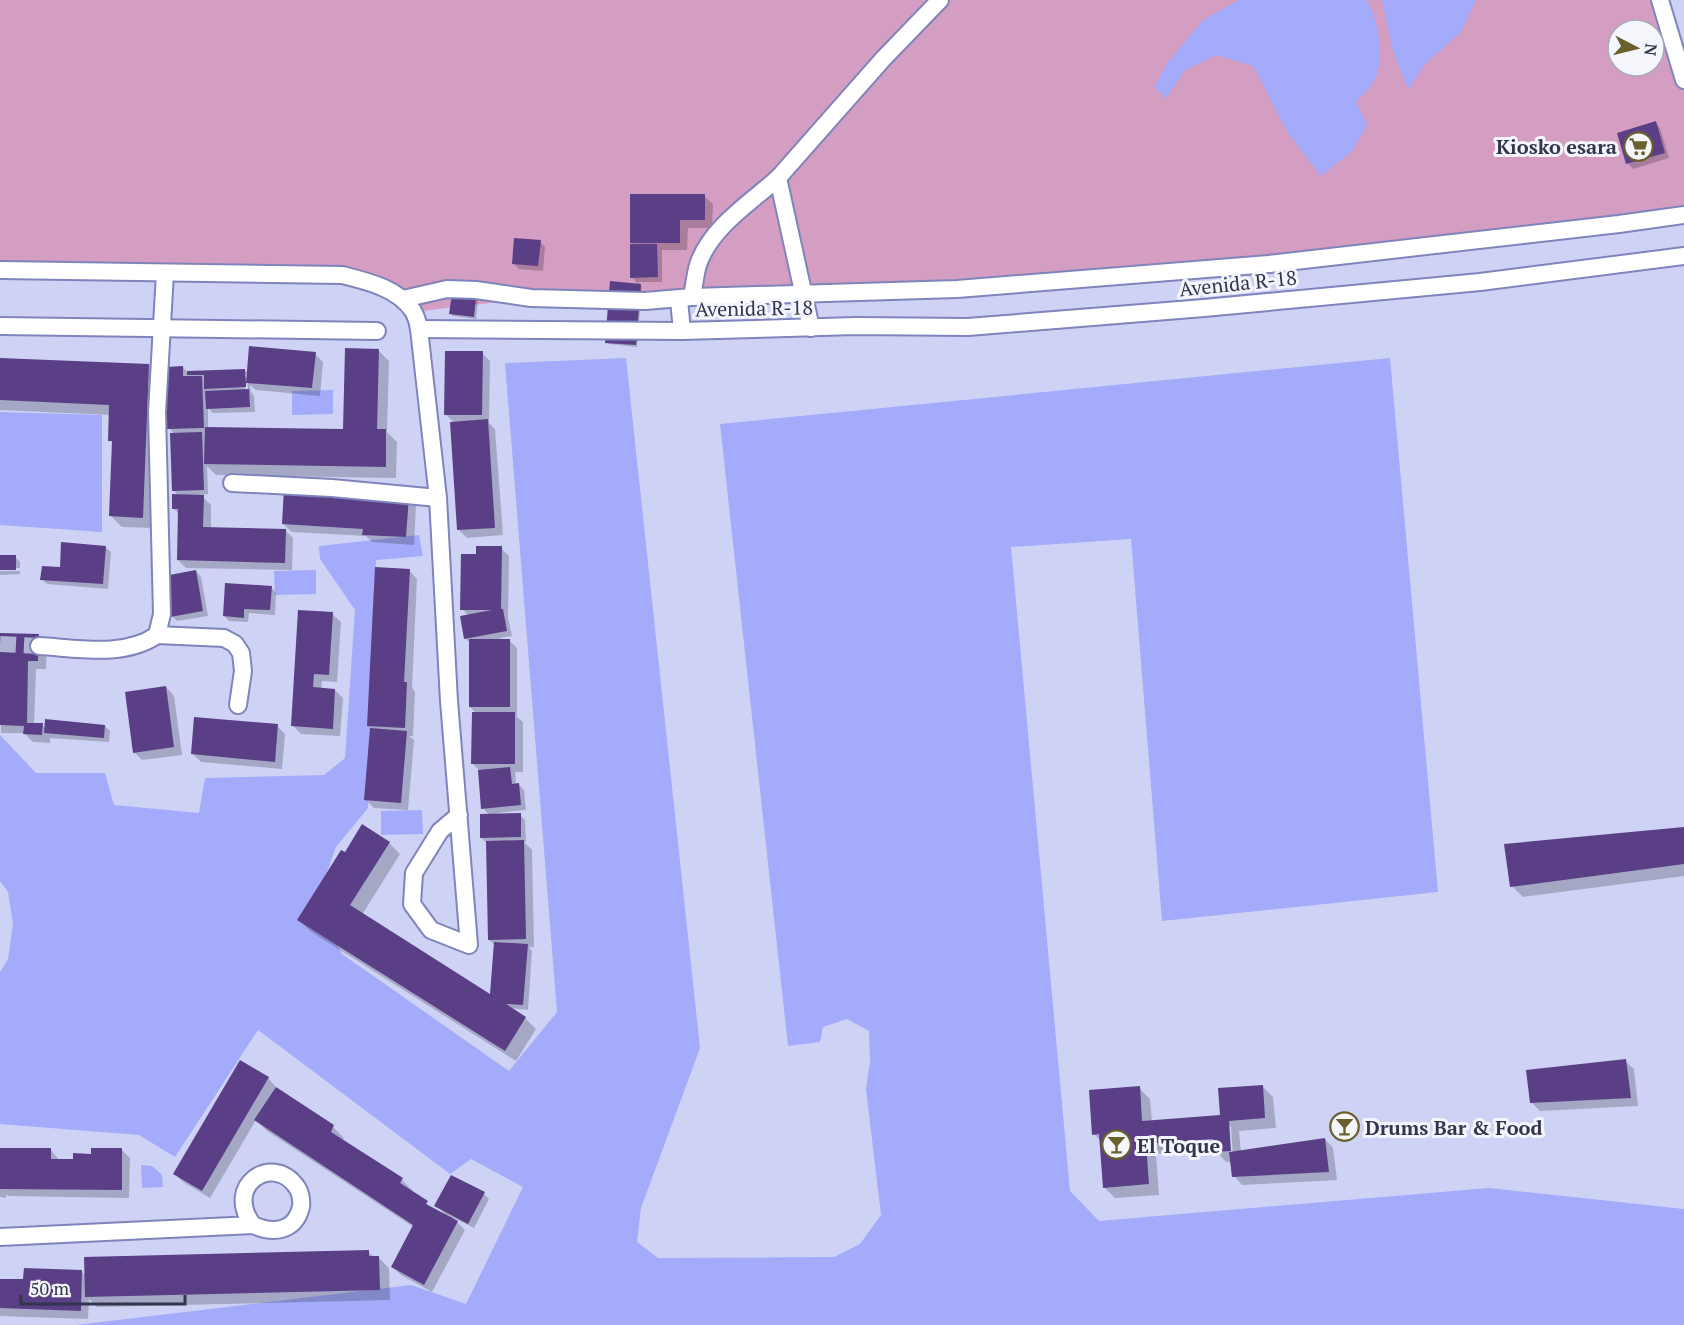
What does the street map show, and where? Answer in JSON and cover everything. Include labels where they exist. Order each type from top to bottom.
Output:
[{"type":"street","points":[[403,299],[447,289],[476,290],[531,298],[645,301],[686,299],[708,244],[725,225],[778,178],[883,59],[940,0]]},
{"type":"street","points":[[1660,0],[1684,80]]},
{"type":"street","points":[[778,178],[811,328]]},
{"type":"street","name":"Avenida R-18","points":[[1684,215],[1269,264],[957,289],[686,299],[682,331],[968,327],[1480,282],[1684,256]]},
{"type":"street","points":[[0,270],[342,275],[373,283],[403,299],[414,312],[419,329],[438,498],[449,701],[466,893],[469,945],[431,930],[412,904],[414,873],[440,831],[459,815]]},
{"type":"street","points":[[39,646],[122,649],[144,645],[157,635],[162,614],[157,411],[165,273]]},
{"type":"street","points":[[0,326],[377,332]]},
{"type":"street","points":[[419,329],[682,331]]},
{"type":"street","points":[[232,483],[332,488],[438,498]]},
{"type":"street","points":[[157,635],[224,638],[235,644],[242,653],[243,671],[238,705]]},
{"type":"street","points":[[0,1237],[254,1225]]},
{"type":"shaded area","points":[[0,0],[1660,0],[1665,18],[1606,18],[1606,78],[1666,78],[1666,22],[1684,87],[1684,214],[957,289],[531,298],[414,312],[373,283],[0,270]]},
{"type":"water","points":[[1239,0],[1367,0],[1371,8],[1379,39],[1380,60],[1375,79],[1356,101],[1367,125],[1352,151],[1321,176],[1288,133],[1253,66],[1216,55],[1185,70],[1166,98],[1154,87],[1168,62],[1203,20]]},
{"type":"water","points":[[1382,0],[1476,0],[1460,33],[1425,64],[1408,90],[1392,48]]},
{"type":"water","points":[[626,358],[700,1048],[641,1208],[637,1242],[658,1258],[834,1257],[860,1244],[881,1215],[866,1089],[870,1061],[869,1031],[847,1019],[823,1027],[820,1042],[788,1046],[720,424],[1390,358],[1438,892],[1162,921],[1131,539],[1011,547],[1070,1191],[1099,1221],[1489,1188],[1684,1209],[1684,1325],[76,1325],[411,1285],[466,1304],[523,1187],[471,1159],[450,1174],[258,1030],[175,1157],[139,1135],[0,1124],[0,972],[8,959],[13,924],[8,892],[0,881],[0,735],[36,773],[105,773],[114,805],[199,813],[205,778],[324,775],[345,758],[355,610],[320,559],[319,546],[419,535],[423,556],[376,560],[368,808],[336,847],[327,872],[324,920],[342,954],[509,1071],[557,1012],[505,363]]},
{"type":"water","points":[[333,390],[333,414],[292,415],[292,391]]},
{"type":"water","points":[[0,412],[102,415],[102,532],[0,525]]},
{"type":"water","points":[[316,570],[316,594],[275,595],[274,571]]},
{"type":"water","points":[[422,810],[423,834],[381,835],[381,811]]},
{"type":"water","points":[[141,1165],[152,1166],[162,1175],[163,1187],[142,1188]]},
{"type":"building","points":[[1656,121],[1665,153],[1626,164],[1617,133]]},
{"type":"building","points":[[630,194],[705,194],[705,220],[680,220],[680,243],[630,243]]},
{"type":"building","points":[[514,238],[541,240],[538,266],[512,264]]},
{"type":"building","points":[[630,244],[657,244],[658,277],[630,278]]},
{"type":"building","points":[[610,281],[641,284],[636,345],[605,343]]},
{"type":"building","points":[[452,294],[476,297],[474,317],[449,314]]},
{"type":"building","points":[[249,346],[316,352],[312,388],[246,383]]},
{"type":"building","points":[[345,348],[379,349],[377,429],[386,429],[386,467],[204,464],[205,427],[343,429]]},
{"type":"building","points":[[445,351],[483,351],[482,415],[444,415]]},
{"type":"building","points":[[0,358],[149,364],[143,518],[109,516],[112,441],[108,441],[109,405],[0,400]]},
{"type":"building","points":[[183,366],[183,376],[202,376],[204,428],[167,429],[165,367]]},
{"type":"building","points":[[245,369],[246,387],[204,389],[204,375],[187,375],[187,371]]},
{"type":"building","points":[[249,389],[250,407],[206,409],[205,391]]},
{"type":"building","points":[[488,419],[495,528],[457,530],[450,422]]},
{"type":"building","points":[[202,432],[204,490],[172,491],[170,433]]},
{"type":"building","points":[[284,488],[409,496],[406,537],[362,535],[363,529],[282,524]]},
{"type":"building","points":[[172,494],[204,495],[203,527],[286,529],[285,563],[177,560],[178,509],[172,509]]},
{"type":"building","points":[[61,542],[106,546],[103,584],[40,580],[42,566],[60,567]]},
{"type":"building","points":[[476,546],[502,546],[501,609],[503,609],[507,631],[464,639],[460,616],[492,610],[460,610],[461,554],[476,554]]},
{"type":"building","points":[[0,555],[16,555],[16,570],[0,570]]},
{"type":"building","points":[[375,567],[410,569],[404,682],[407,682],[405,728],[367,726]]},
{"type":"building","points":[[196,570],[203,611],[170,617],[164,576]]},
{"type":"building","points":[[225,583],[272,586],[270,610],[244,609],[244,618],[223,616]]},
{"type":"building","points":[[298,610],[333,612],[329,675],[314,674],[313,687],[335,689],[333,729],[291,726]]},
{"type":"building","points":[[0,633],[39,634],[38,661],[28,661],[27,723],[43,723],[42,735],[23,734],[24,726],[0,725]]},
{"type":"building","points":[[469,639],[510,639],[510,707],[469,707]]},
{"type":"building","points":[[166,686],[174,747],[133,753],[125,692]]},
{"type":"building","points":[[472,712],[515,712],[515,764],[471,764]]},
{"type":"building","points":[[194,717],[278,724],[275,762],[191,754]]},
{"type":"building","points":[[45,719],[105,725],[104,738],[44,733]]},
{"type":"building","points":[[370,728],[407,731],[401,803],[364,800]]},
{"type":"building","points":[[510,767],[512,784],[519,783],[521,805],[481,809],[478,770]]},
{"type":"building","points":[[521,813],[521,837],[480,838],[480,814]]},
{"type":"building","points":[[362,824],[390,842],[350,905],[490,994],[494,942],[528,944],[523,1005],[506,1004],[526,1017],[505,1051],[297,920],[341,850],[345,852]]},
{"type":"building","points":[[1684,827],[1684,864],[1510,887],[1504,844]]},
{"type":"building","points":[[524,840],[526,939],[488,940],[486,841]]},
{"type":"building","points":[[1626,1059],[1631,1098],[1530,1103],[1526,1070]]},
{"type":"building","points":[[240,1060],[269,1077],[202,1191],[173,1174]]},
{"type":"building","points":[[1263,1085],[1265,1118],[1229,1121],[1231,1151],[1214,1152],[1213,1139],[1146,1144],[1149,1184],[1103,1188],[1099,1134],[1092,1135],[1089,1090],[1140,1086],[1142,1121],[1220,1115],[1218,1088]]},
{"type":"building","points":[[276,1087],[334,1125],[331,1132],[403,1178],[400,1183],[428,1201],[426,1204],[458,1221],[424,1285],[391,1267],[413,1225],[254,1120]]},
{"type":"building","points":[[1325,1138],[1329,1172],[1232,1177],[1229,1152]]},
{"type":"building","points":[[0,1148],[51,1148],[51,1159],[73,1159],[73,1153],[91,1154],[91,1148],[122,1148],[122,1190],[0,1189]]},
{"type":"building","points":[[451,1175],[485,1192],[468,1224],[434,1206]]},
{"type":"building","points":[[369,1250],[369,1256],[379,1256],[380,1290],[85,1297],[84,1257]]},
{"type":"building","points":[[24,1268],[82,1270],[81,1311],[0,1308],[0,1279],[23,1279]]},
{"type":"tunnel","points":[[0,644],[39,646]]},
{"type":"place","name":"Kiosko esara","points":[[1638,146]]},
{"type":"place","name":"Drums Bar & Food","points":[[1344,1127]]},
{"type":"place","name":"El Toque","points":[[1116,1145]]}]
